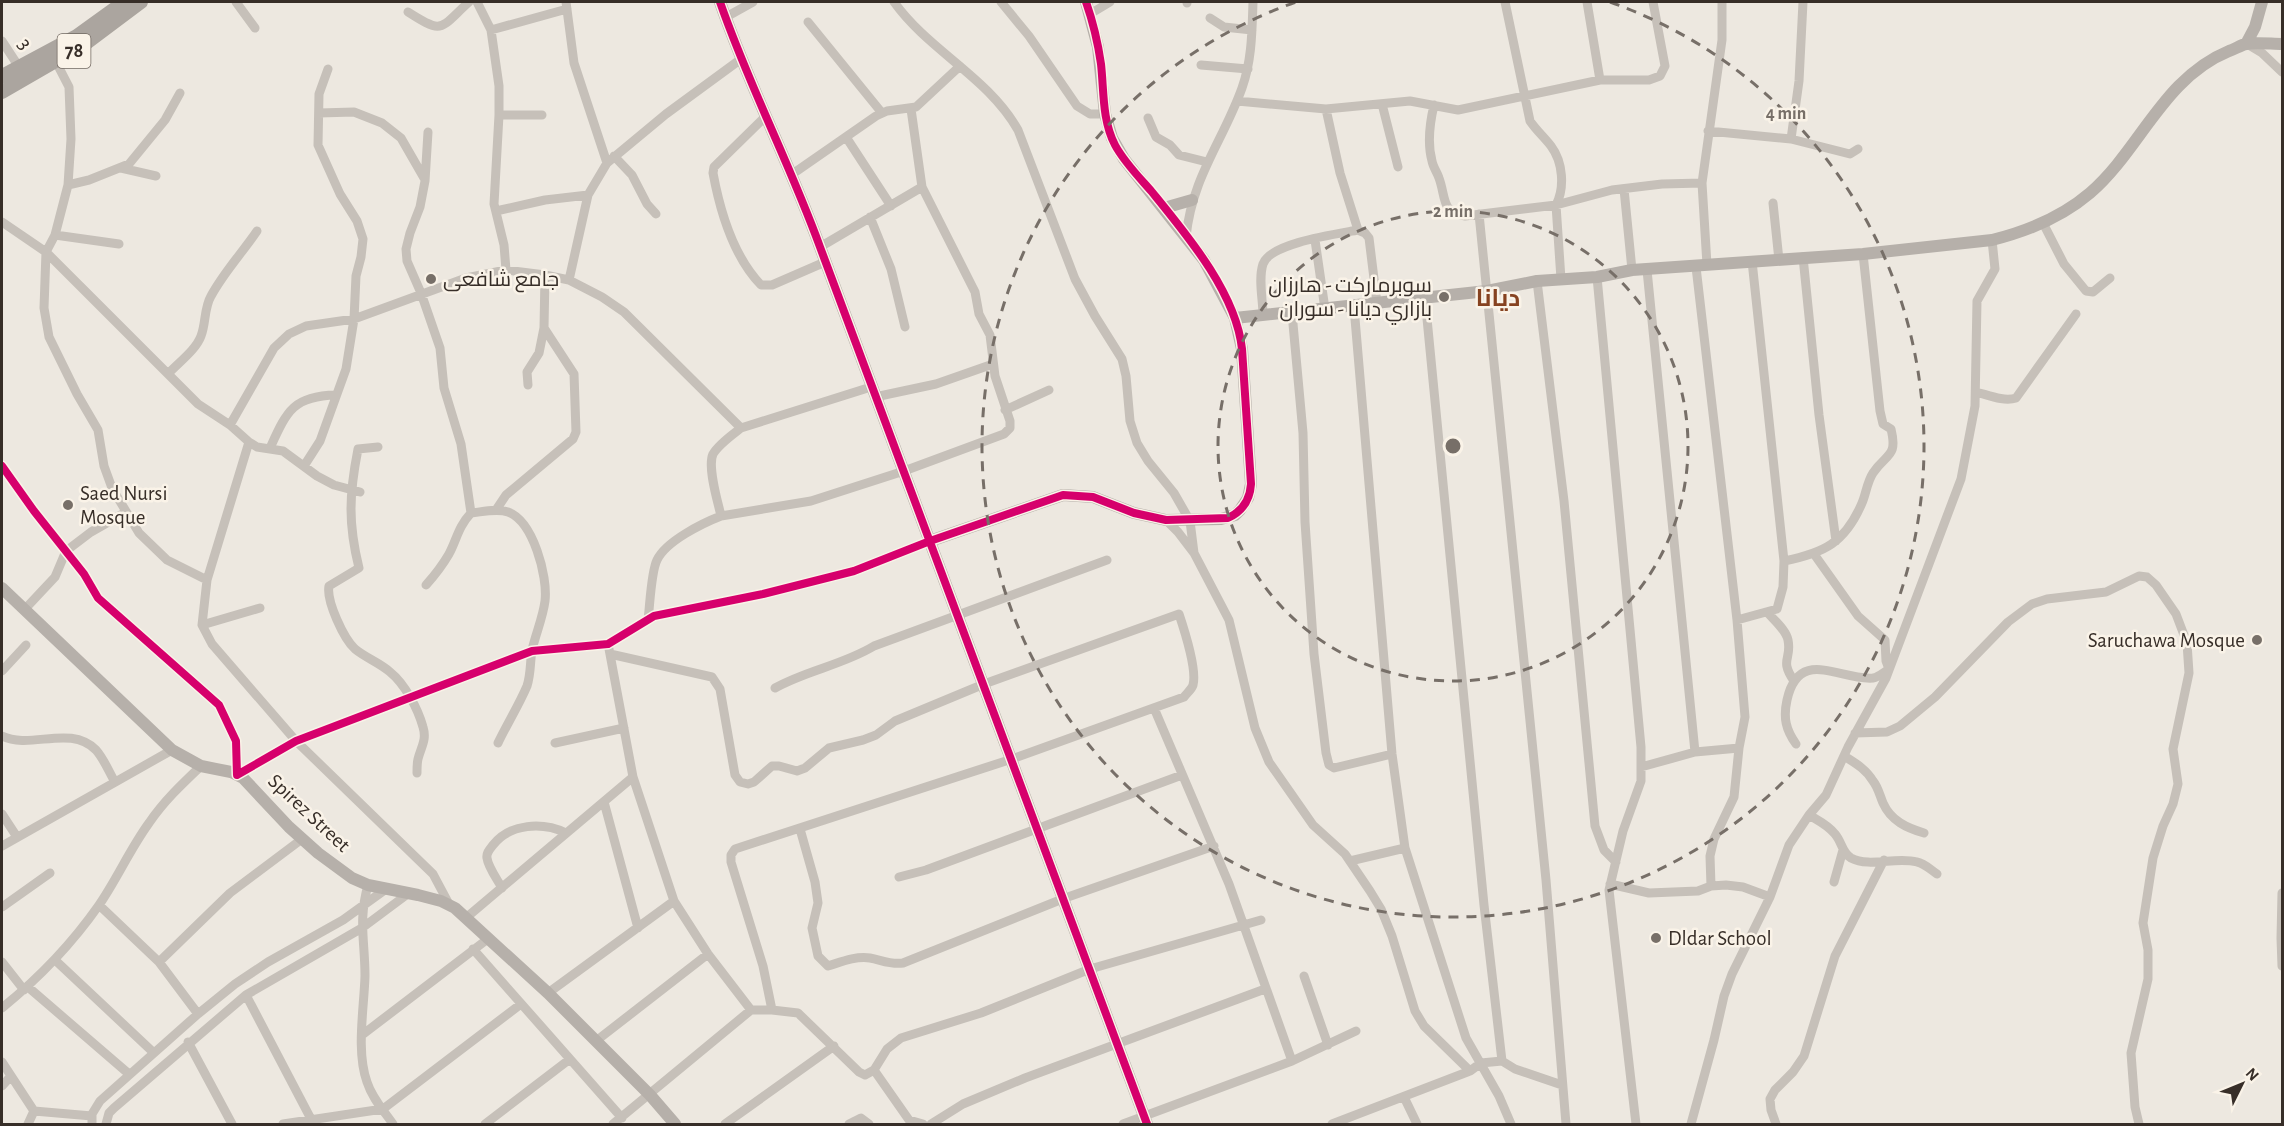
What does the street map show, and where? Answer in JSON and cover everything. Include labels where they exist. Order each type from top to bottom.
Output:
[{"type":"main road","name":"78","points":[[2,92],[124,2]]},
{"type":"main road","name":"78","points":[[2,76],[19,67],[85,44],[141,2]]},
{"type":"street","points":[[236,2],[255,28]]},
{"type":"street","points":[[408,12],[431,26],[437,27],[444,24],[469,2]]},
{"type":"street","points":[[477,2],[491,30],[499,86],[494,179],[496,211],[504,245],[506,270]]},
{"type":"street","points":[[720,2],[741,59],[820,247],[1065,898],[1146,1121]]},
{"type":"street","points":[[726,17],[753,2]]},
{"type":"street","points":[[894,2],[920,33],[999,101],[1018,130],[1075,279],[1122,359],[1130,421],[1137,443],[1174,493],[1190,521],[1194,553]]},
{"type":"street","points":[[1001,2],[1029,36],[1077,106],[1090,114],[1105,114]]},
{"type":"street","points":[[609,649],[654,616],[763,594],[854,571],[930,541],[1063,495],[1093,497],[1134,513],[1166,520],[1221,519],[1234,515],[1245,505],[1250,491],[1242,349],[1235,318],[1213,274],[1120,152],[1112,138],[1105,114],[1098,47],[1088,8],[1110,2]]},
{"type":"street","points":[[1186,237],[1192,200],[1207,162],[1237,101],[1248,69],[1253,2]]},
{"type":"street","points":[[1505,2],[1530,121],[1552,148],[1562,177],[1560,197],[1556,205],[1561,279]]},
{"type":"street","points":[[1587,2],[1600,80]]},
{"type":"street","points":[[1237,101],[1326,109],[1410,101],[1458,110],[1600,80],[1649,80],[1664,73],[1665,66],[1653,2]]},
{"type":"street","points":[[1711,886],[1710,856],[1714,839],[1734,797],[1745,717],[1701,266],[1702,183],[1722,40],[1722,2]]},
{"type":"street","points":[[1791,139],[1799,81],[1803,2]]},
{"type":"street","points":[[2246,44],[2255,27],[2262,2]]},
{"type":"street","points":[[491,30],[567,5],[574,63],[610,160],[632,175],[644,200],[656,214]]},
{"type":"street","points":[[1210,18],[1224,27],[1252,30]]},
{"type":"street","points":[[808,22],[882,112]]},
{"type":"street","name":"3","points":[[2,40],[19,67]]},
{"type":"street","points":[[2246,44],[2262,52],[2283,72]]},
{"type":"street","points":[[1235,318],[1487,291],[1537,281],[1597,277],[1632,270],[1863,254],[1992,240],[2043,223],[2078,202],[2102,181],[2152,116],[2197,70],[2214,58],[2246,44],[2283,44]]},
{"type":"street","points":[[53,56],[69,87],[71,139],[68,185],[55,235],[46,252],[44,308],[49,337],[98,430],[104,466],[112,488],[139,533],[167,560],[207,580]]},
{"type":"street","points":[[569,280],[588,195],[610,160],[666,114],[741,59]]},
{"type":"street","points":[[1201,65],[1248,69]]},
{"type":"street","points":[[791,176],[882,112],[911,109],[921,104],[960,66]]},
{"type":"street","points":[[304,466],[320,441],[346,369],[354,319],[356,276],[363,239],[357,221],[340,194],[318,145],[319,94],[328,69]]},
{"type":"street","points":[[68,185],[89,180],[129,164],[165,120],[180,93]]},
{"type":"street","points":[[1382,104],[1398,167]]},
{"type":"street","points":[[1434,105],[1430,125],[1431,160],[1449,210],[1454,214],[1479,214],[1556,205],[1612,190],[1662,184],[1702,183]]},
{"type":"street","points":[[648,620],[656,561],[664,549],[694,529],[721,516],[811,501],[904,471],[1005,434],[1010,425],[993,364],[990,335],[979,314],[972,284],[922,187],[911,109]]},
{"type":"street","points":[[1326,109],[1340,173],[1358,230]]},
{"type":"street","points":[[319,113],[354,112],[382,123],[401,138],[416,160],[425,181]]},
{"type":"street","points":[[499,115],[542,115]]},
{"type":"street","points":[[765,117],[714,167],[714,180],[731,237],[753,277],[761,285],[772,285],[825,262]]},
{"type":"street","points":[[1148,118],[1155,137],[1170,145],[1179,155],[1207,162]]},
{"type":"street","points":[[1708,131],[1791,139],[1850,154],[1858,150]]},
{"type":"street","points":[[428,132],[425,181],[420,207],[406,249],[407,261],[440,348],[444,388],[461,444],[471,513]]},
{"type":"street","points":[[846,137],[891,206]]},
{"type":"street","points":[[121,168],[156,176]]},
{"type":"street","points":[[820,247],[922,187]]},
{"type":"street","points":[[1624,189],[1632,270]]},
{"type":"street","points":[[496,211],[545,200],[588,195]]},
{"type":"street","points":[[1164,208],[1192,200]]},
{"type":"street","points":[[1773,203],[1779,260]]},
{"type":"street","points":[[1479,214],[1546,880],[1566,1125]]},
{"type":"street","points":[[870,217],[891,269],[905,327]]},
{"type":"street","points":[[2,222],[46,252],[198,404],[230,425],[257,447],[283,451],[317,477],[355,491]]},
{"type":"street","points":[[2043,223],[2064,264],[2086,291],[2095,291],[2110,278]]},
{"type":"street","points":[[1263,315],[1263,264],[1270,254],[1285,247],[1358,230],[1369,238],[1377,303]]},
{"type":"street","points":[[168,374],[195,346],[201,336],[211,296],[257,231]]},
{"type":"street","points":[[55,235],[118,244]]},
{"type":"street","points":[[1315,240],[1325,309]]},
{"type":"street","points":[[1691,1125],[1724,996],[1770,897],[1789,845],[1826,795],[1889,669],[1961,479],[1976,406],[1977,301],[1995,269],[1992,240]]},
{"type":"street","points":[[1784,561],[1815,554],[1836,541],[1857,516],[1873,473],[1890,456],[1893,448],[1891,429],[1883,424],[1880,411],[1863,254]]},
{"type":"street","points":[[1803,257],[1819,415],[1836,541]]},
{"type":"street","points":[[1737,620],[1777,609],[1784,587],[1784,561],[1752,261]]},
{"type":"street","points":[[230,425],[274,348],[289,334],[306,326],[354,319],[466,278],[506,270],[569,280],[602,297],[624,312],[741,428]]},
{"type":"street","points":[[1647,270],[1695,752]]},
{"type":"street","points":[[528,385],[527,372],[539,352],[544,328],[545,275]]},
{"type":"street","points":[[1597,277],[1641,768],[1641,782],[1623,831],[1609,890],[1635,1125]]},
{"type":"street","points":[[1537,281],[1564,501],[1595,826],[1604,850],[1616,862]]},
{"type":"street","points":[[1425,298],[1483,893],[1502,1061]]},
{"type":"street","points":[[1354,307],[1392,754],[1405,848],[1466,1038],[1481,1063],[1511,1125]]},
{"type":"street","points":[[1292,313],[1303,433],[1305,522],[1314,654],[1326,753],[1329,765],[1334,768],[1392,754]]},
{"type":"street","points":[[1976,392],[2011,400],[2016,398],[2076,314]]},
{"type":"street","points":[[496,510],[506,495],[573,439],[576,432],[574,374],[544,328]]},
{"type":"street","points":[[721,516],[712,469],[712,457],[717,448],[741,428],[873,392],[936,384],[993,364]]},
{"type":"street","points":[[1005,410],[1049,390]]},
{"type":"street","points":[[270,448],[282,420],[298,404],[308,398],[336,395]]},
{"type":"street","points":[[249,442],[207,580],[202,625],[213,644],[296,741],[433,874],[449,904]]},
{"type":"street","points":[[378,447],[358,449],[351,538],[359,568],[329,586],[328,592],[341,626],[353,647],[390,672],[410,698],[424,729],[425,740],[418,759],[417,772]]},
{"type":"street","points":[[2,466],[84,573],[98,597],[219,705],[236,741],[237,775],[296,741],[532,651],[609,649],[712,677],[720,688],[735,776],[740,782],[748,784],[754,782],[772,766],[797,771],[805,768],[829,748],[876,735],[895,721],[984,684],[1179,614],[1187,639],[1193,685],[1185,697],[1012,759],[735,849],[731,855],[737,886],[763,966],[772,1010]]},
{"type":"street","points":[[426,585],[438,572],[450,552],[460,525],[471,513],[496,510],[508,512],[522,522],[538,555],[545,585],[545,601],[532,651],[527,686],[498,743]]},
{"type":"street","points":[[26,609],[55,577],[66,551],[126,512]]},
{"type":"street","points":[[1166,520],[1194,553],[1229,620],[1255,728],[1269,762],[1313,825],[1334,842],[1350,861],[1381,909],[1404,970],[1415,1011],[1424,1026],[1470,1071]]},
{"type":"street","points":[[1815,554],[1858,616],[1885,640],[1886,661],[1889,669]]},
{"type":"street","points":[[775,688],[796,676],[858,656],[874,646],[1107,560]]},
{"type":"street","points":[[1855,733],[1887,732],[1900,726],[1935,697],[2008,622],[2032,604],[2047,599],[2106,592],[2139,576],[2147,577],[2156,585],[2176,614],[2187,643],[2189,673],[2173,748],[2178,784],[2153,858],[2144,923],[2148,951],[2148,979],[2131,1053],[2135,1107],[2139,1125]]},
{"type":"street","name":"Spirez Street","points":[[2,588],[172,750],[201,766],[237,775],[248,782],[276,814],[334,866],[368,885],[449,904],[467,917],[548,993],[650,1095],[675,1125]]},
{"type":"street","points":[[202,625],[260,608]]},
{"type":"street","points":[[1768,613],[1786,634],[1789,642],[1785,661],[1787,670],[1794,681]]},
{"type":"street","points":[[2,671],[26,645]]},
{"type":"street","points":[[609,649],[633,777],[674,902],[708,954],[751,1010]]},
{"type":"street","points":[[1796,744],[1788,732],[1785,721],[1790,686],[1798,676],[1813,670],[1828,669],[1876,678],[1889,669]]},
{"type":"street","points":[[1154,708],[1214,846],[1292,1061]]},
{"type":"street","points":[[555,743],[624,728]]},
{"type":"street","points":[[2,736],[24,741],[57,738],[80,741],[96,751],[115,782]]},
{"type":"street","points":[[1641,768],[1695,752],[1739,748]]},
{"type":"street","points":[[2,846],[172,750]]},
{"type":"street","points":[[1844,756],[1865,770],[1874,781],[1884,806],[1892,817],[1906,828],[1924,833]]},
{"type":"street","points":[[2,1008],[26,989],[55,960],[99,905],[148,824],[167,799],[201,766]]},
{"type":"street","points":[[899,877],[926,870],[1182,775]]},
{"type":"street","points":[[467,917],[633,777]]},
{"type":"street","points":[[604,802],[638,928]]},
{"type":"street","points":[[2,814],[17,837]]},
{"type":"street","points":[[1809,815],[1828,826],[1838,837],[1843,850],[1851,858],[1865,862],[1899,859],[1919,862],[1937,874]]},
{"type":"street","points":[[502,888],[487,858],[488,852],[497,840],[516,828],[553,826],[566,833]]},
{"type":"street","points":[[800,829],[815,882],[818,903],[812,928],[818,956],[828,966],[849,959],[867,958],[893,964],[903,963],[1065,898],[1214,846]]},
{"type":"street","points":[[159,962],[230,893],[302,839]]},
{"type":"street","points":[[1350,861],[1405,848]]},
{"type":"street","points":[[1834,882],[1843,850]]},
{"type":"street","points":[[1776,1125],[1770,1099],[1804,1056],[1835,956],[1884,860]]},
{"type":"street","points":[[2,907],[51,873]]},
{"type":"street","points":[[1610,884],[1649,893],[1698,891],[1711,886],[1743,887],[1770,897]]},
{"type":"street","points":[[368,885],[363,906],[362,928],[365,976],[363,1066],[366,1082],[373,1096],[393,1125]]},
{"type":"street","points":[[2,1062],[34,1111],[92,1120],[95,1107],[198,1014],[251,973],[386,890]]},
{"type":"street","points":[[106,1125],[109,1113],[114,1108],[246,994],[362,928],[409,893]]},
{"type":"street","points":[[2283,893],[2283,966]]},
{"type":"street","points":[[548,993],[674,902]]},
{"type":"street","points":[[99,905],[159,962],[198,1014]]},
{"type":"street","points":[[613,1125],[751,1010],[798,1013],[859,1072],[865,1074],[874,1070],[887,1049],[901,1038],[981,1012],[1090,969],[1261,920]]},
{"type":"street","points":[[362,1035],[489,938]]},
{"type":"street","points":[[473,949],[622,1118]]},
{"type":"street","points":[[596,1041],[708,954]]},
{"type":"street","points":[[55,960],[154,1053]]},
{"type":"street","points":[[2,962],[26,989],[129,1074]]},
{"type":"street","points":[[1304,976],[1328,1045]]},
{"type":"street","points":[[931,1125],[963,1104],[1265,989]]},
{"type":"street","points":[[246,994],[311,1119]]},
{"type":"street","points":[[283,1125],[383,1109],[521,1004]]},
{"type":"street","points":[[1123,1125],[1146,1121],[1356,1032]]},
{"type":"street","points":[[188,1042],[232,1125]]},
{"type":"street","points":[[726,1125],[834,1046]]},
{"type":"street","points":[[485,1125],[570,1059]]},
{"type":"street","points":[[1332,1125],[1470,1071],[1481,1063],[1502,1061],[1515,1069],[1562,1085]]},
{"type":"street","points":[[874,1070],[906,1122],[923,1125]]},
{"type":"street","points":[[2,1086],[11,1076]]},
{"type":"street","points":[[1404,1097],[1417,1125]]},
{"type":"street","points":[[28,1125],[34,1111]]},
{"type":"street","points":[[849,1125],[861,1118],[869,1125]]},
{"type":"cycle path","points":[[720,2],[808,216],[1147,1124]]},
{"type":"cycle path","points":[[2,466],[84,574],[98,598],[219,705],[236,741],[237,775],[296,741],[532,651],[608,644],[654,616],[763,594],[854,571],[930,541],[1063,495],[1093,497],[1134,513],[1166,520],[1228,518],[1245,504],[1251,484],[1242,349],[1238,328],[1220,286],[1208,266],[1115,145],[1108,126],[1100,56],[1086,2]]},
{"type":"place","name":"جامع شافعی","points":[[431,279]]},
{"type":"place","name":"سوبرماركت - هارزان بازاري ديانا - سوران","points":[[1444,297]]},
{"type":"place","name":"Saed Nursi Mosque","points":[[68,505]]},
{"type":"place","name":"Saruchawa Mosque","points":[[2257,640]]},
{"type":"place","name":"Dldar School","points":[[1656,938]]},
{"type":"district","name":"دیانا","points":[[1498,299]]}]
